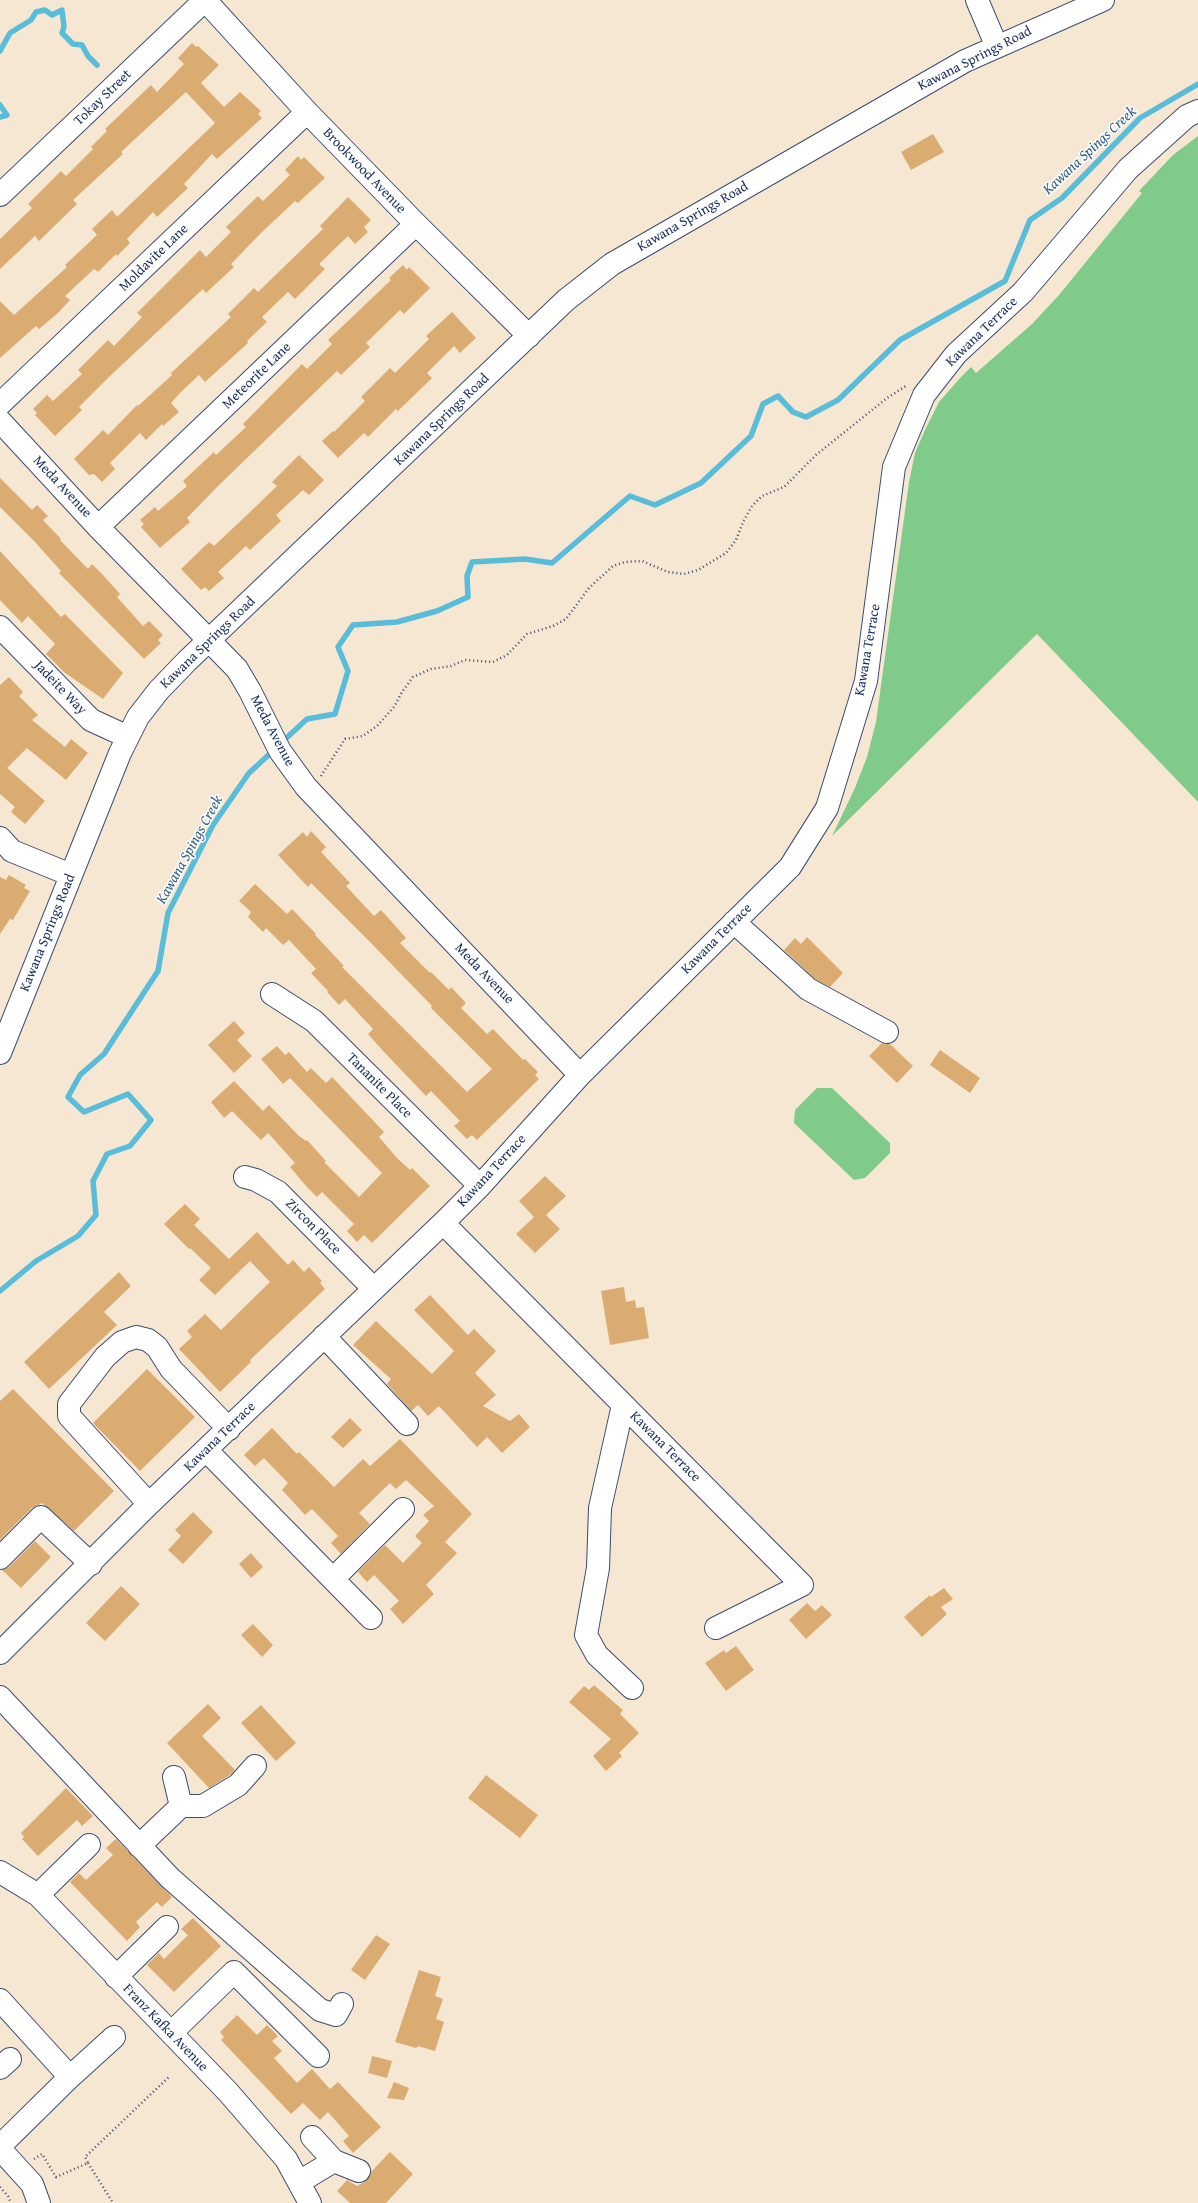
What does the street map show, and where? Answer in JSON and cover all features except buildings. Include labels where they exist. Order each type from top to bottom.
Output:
[{"type":"street","name":"Brookwood Avenue","points":[[205,0],[308,112],[416,224],[529,336]]},
{"type":"street","name":"Tokay Street","points":[[0,195],[205,0]]},
{"type":"street","points":[[977,0],[997,47]]},
{"type":"street","name":"Kawana Springs Road","points":[[0,1053],[6,1019],[71,875],[128,737],[138,717],[158,690],[566,300],[612,264],[965,61],[1103,0]]},
{"type":"street","name":"Kawana Terrace","points":[[0,1653],[91,1564],[149,1504],[207,1451],[324,1336],[443,1223],[480,1186],[580,1075],[790,867],[827,808],[866,681],[894,467],[924,395],[956,354],[1023,292],[1128,169],[1187,116],[1198,111]]},
{"type":"street","name":"Moldavite Lane","points":[[0,404],[308,112]]},
{"type":"street","name":"Meteorite Lane","points":[[98,527],[416,224]]},
{"type":"street","name":"Meda Avenue","points":[[0,420],[98,527],[237,670],[280,751],[300,780],[580,1075]]},
{"type":"street","name":"Jadeite Way","points":[[0,627],[91,720],[128,737]]},
{"type":"street","points":[[0,838],[12,851],[71,875]]},
{"type":"street","points":[[734,922],[808,989],[888,1032]]},
{"type":"street","name":"Tananite Place","points":[[272,994],[314,1021],[480,1186]]},
{"type":"street","name":"Zircon Place","points":[[245,1177],[256,1180],[278,1192],[374,1288]]},
{"type":"street","name":"Kawana Terrace","points":[[443,1223],[802,1585],[716,1628]]},
{"type":"street","points":[[324,1336],[407,1424]]},
{"type":"street","points":[[149,1504],[69,1416],[69,1404],[105,1357],[122,1342],[136,1337],[148,1340],[156,1347],[170,1369],[229,1429]]},
{"type":"street","points":[[623,1405],[600,1508],[598,1568],[586,1635],[597,1655],[632,1688]]},
{"type":"street","points":[[207,1451],[371,1618]]},
{"type":"street","points":[[333,1579],[403,1510]]},
{"type":"street","points":[[0,1558],[41,1517],[91,1564]]},
{"type":"street","points":[[0,1697],[170,1878],[320,2010],[336,2015],[342,2004]]},
{"type":"street","points":[[139,1846],[181,1806],[203,1806],[238,1785],[255,1766]]},
{"type":"street","points":[[174,1777],[181,1806]]},
{"type":"street","points":[[38,1895],[89,1845]]},
{"type":"street","name":"Franz Kafka Avenue","points":[[2,1878],[38,1895],[228,2092],[286,2159],[310,2203]]},
{"type":"street","points":[[116,1977],[167,1926]]},
{"type":"street","points":[[171,2033],[234,1972],[318,2056]]},
{"type":"street","points":[[0,2000],[70,2077]]},
{"type":"street","points":[[0,2146],[70,2077],[114,2037]]},
{"type":"street","points":[[312,2138],[334,2161],[359,2171]]},
{"type":"street","points":[[0,2149],[32,2184],[39,2203]]},
{"type":"street","points":[[299,2182],[334,2161]]},
{"type":"path","points":[[300,780],[320,777],[345,739],[363,736],[377,726],[394,707],[402,692],[413,677],[431,669],[451,666],[465,660],[493,662],[507,655],[527,634],[553,626],[566,619],[589,588],[613,566],[625,562],[642,561],[668,572],[684,574],[698,570],[726,553],[736,540],[742,522],[752,506],[762,496],[784,487],[816,455],[887,398],[911,383]]},
{"type":"path","points":[[113,2203],[85,2157],[170,2076]]},
{"type":"path","points":[[31,2161],[42,2154],[56,2177],[88,2163]]},
{"type":"path","points":[[0,2187],[8,2196],[11,2203]]},
{"type":"green space","points":[[1198,136],[1198,802],[1037,634],[832,836],[855,788],[867,757],[876,722],[909,482],[915,453],[939,402],[971,367],[976,373],[1032,324],[1059,295],[1142,193],[1139,191],[1173,155]]},
{"type":"green space","points":[[817,1088],[832,1088],[890,1143],[890,1153],[865,1178],[854,1180],[794,1123],[795,1110]]},
{"type":"waterway","points":[[0,51],[10,33],[31,20],[36,12],[45,10],[52,15],[62,10],[64,27],[62,33],[73,44],[82,45],[88,56],[97,65]]},
{"type":"waterway","name":"Kawana Spings Creek","points":[[282,742],[307,719],[335,714],[348,671],[338,647],[353,625],[397,622],[437,611],[468,597],[467,576],[472,562],[525,559],[552,563],[630,496],[655,505],[701,483],[751,436],[763,404],[778,396],[793,412],[806,417],[838,400],[900,340],[1005,281],[1030,220],[1062,198],[1140,118],[1198,84]]},
{"type":"waterway","points":[[0,105],[7,115],[0,117]]},
{"type":"waterway","name":"Kawana Spings Creek","points":[[0,1291],[36,1261],[78,1236],[96,1215],[93,1181],[107,1154],[130,1146],[151,1120],[128,1094],[84,1112],[68,1097],[80,1075],[104,1054],[158,971],[168,913],[213,825],[249,773],[274,750]]}]
